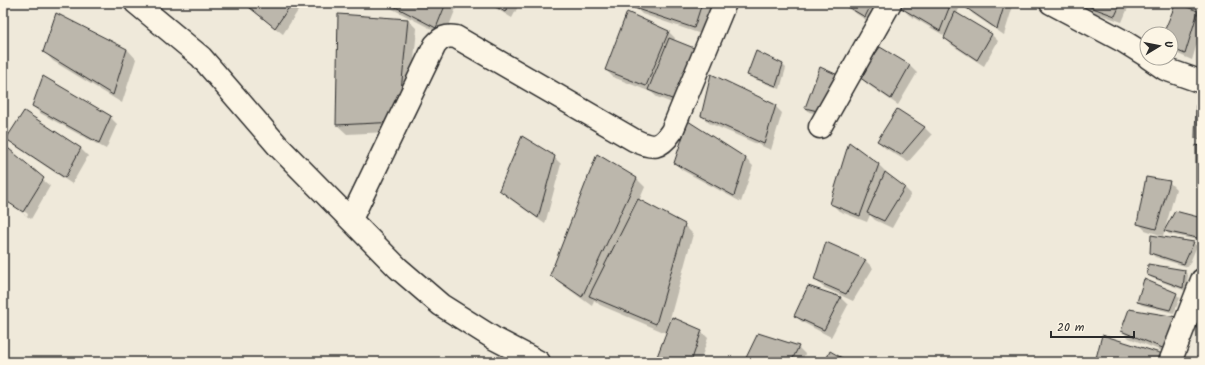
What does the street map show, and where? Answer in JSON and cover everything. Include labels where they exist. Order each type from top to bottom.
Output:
[{"type":"street","points":[[136,3],[201,57],[278,146],[398,268],[441,305],[495,339],[539,362]]},
{"type":"street","points":[[351,219],[435,45],[440,39],[451,36],[456,37],[634,140],[646,146],[652,147],[663,143],[672,131],[725,3]]},
{"type":"street","points":[[820,127],[890,3]]},
{"type":"street","points":[[1051,3],[1123,40],[1139,51]]},
{"type":"street","points":[[1161,66],[1165,69],[1202,82]]},
{"type":"street","points":[[1170,362],[1202,280]]},
{"type":"building","points":[[244,3],[292,3],[275,28]]},
{"type":"building","points":[[388,3],[446,3],[436,28]]},
{"type":"building","points":[[490,3],[510,3],[505,12]]},
{"type":"building","points":[[635,3],[702,3],[694,28],[634,8]]},
{"type":"building","points":[[841,3],[872,3],[865,17]]},
{"type":"building","points":[[904,3],[951,3],[940,31],[901,8]]},
{"type":"building","points":[[967,3],[1005,3],[997,29],[965,7]]},
{"type":"building","points":[[1079,3],[1121,3],[1115,16]]},
{"type":"building","points":[[1176,3],[1198,11],[1185,54],[1179,51],[1179,26],[1166,26]]},
{"type":"building","points":[[627,12],[669,31],[646,86],[605,70]]},
{"type":"building","points":[[955,12],[992,34],[977,60],[944,38]]},
{"type":"building","points":[[56,13],[127,49],[113,95],[43,52]]},
{"type":"building","points":[[338,14],[408,19],[398,122],[336,125]]},
{"type":"building","points":[[669,38],[699,50],[680,102],[648,90]]},
{"type":"building","points":[[880,47],[910,65],[891,99],[859,77]]},
{"type":"building","points":[[756,51],[783,64],[776,86],[747,75]]},
{"type":"building","points":[[820,67],[840,76],[822,112],[805,108]]},
{"type":"building","points":[[711,74],[776,105],[764,144],[701,116]]},
{"type":"building","points":[[43,76],[111,116],[99,143],[32,106]]},
{"type":"building","points":[[1196,105],[1202,107],[1202,140],[1195,138]]},
{"type":"building","points":[[897,109],[925,127],[901,155],[877,141]]},
{"type":"building","points":[[24,111],[81,148],[65,178],[6,139]]},
{"type":"building","points":[[688,121],[746,158],[734,196],[674,163]]},
{"type":"building","points":[[522,136],[555,156],[538,218],[499,190]]},
{"type":"building","points":[[849,142],[879,164],[860,216],[830,204]]},
{"type":"building","points":[[3,144],[44,178],[23,212],[3,199]]},
{"type":"building","points":[[1196,145],[1202,147],[1202,189],[1196,187]]},
{"type":"building","points":[[597,154],[637,178],[582,297],[550,275]]},
{"type":"building","points":[[885,172],[905,187],[884,221],[867,213]]},
{"type":"building","points":[[1146,177],[1170,181],[1156,229],[1137,224]]},
{"type":"building","points":[[638,199],[685,224],[656,324],[589,296]]},
{"type":"building","points":[[1175,211],[1202,218],[1202,239],[1164,231]]},
{"type":"building","points":[[1151,235],[1194,242],[1184,264],[1150,253]]},
{"type":"building","points":[[826,242],[866,260],[846,294],[814,280]]},
{"type":"building","points":[[1148,264],[1185,270],[1183,288],[1147,275]]},
{"type":"building","points":[[1144,279],[1177,293],[1170,310],[1137,302]]},
{"type":"building","points":[[808,286],[841,297],[824,330],[794,316]]},
{"type":"building","points":[[1129,309],[1177,317],[1165,349],[1121,331]]},
{"type":"building","points":[[672,317],[702,330],[691,362],[655,362]]},
{"type":"building","points":[[758,333],[799,346],[791,362],[744,362]]},
{"type":"building","points":[[1102,335],[1163,354],[1159,362],[1095,362]]},
{"type":"building","points":[[830,351],[849,362],[825,362]]}]
